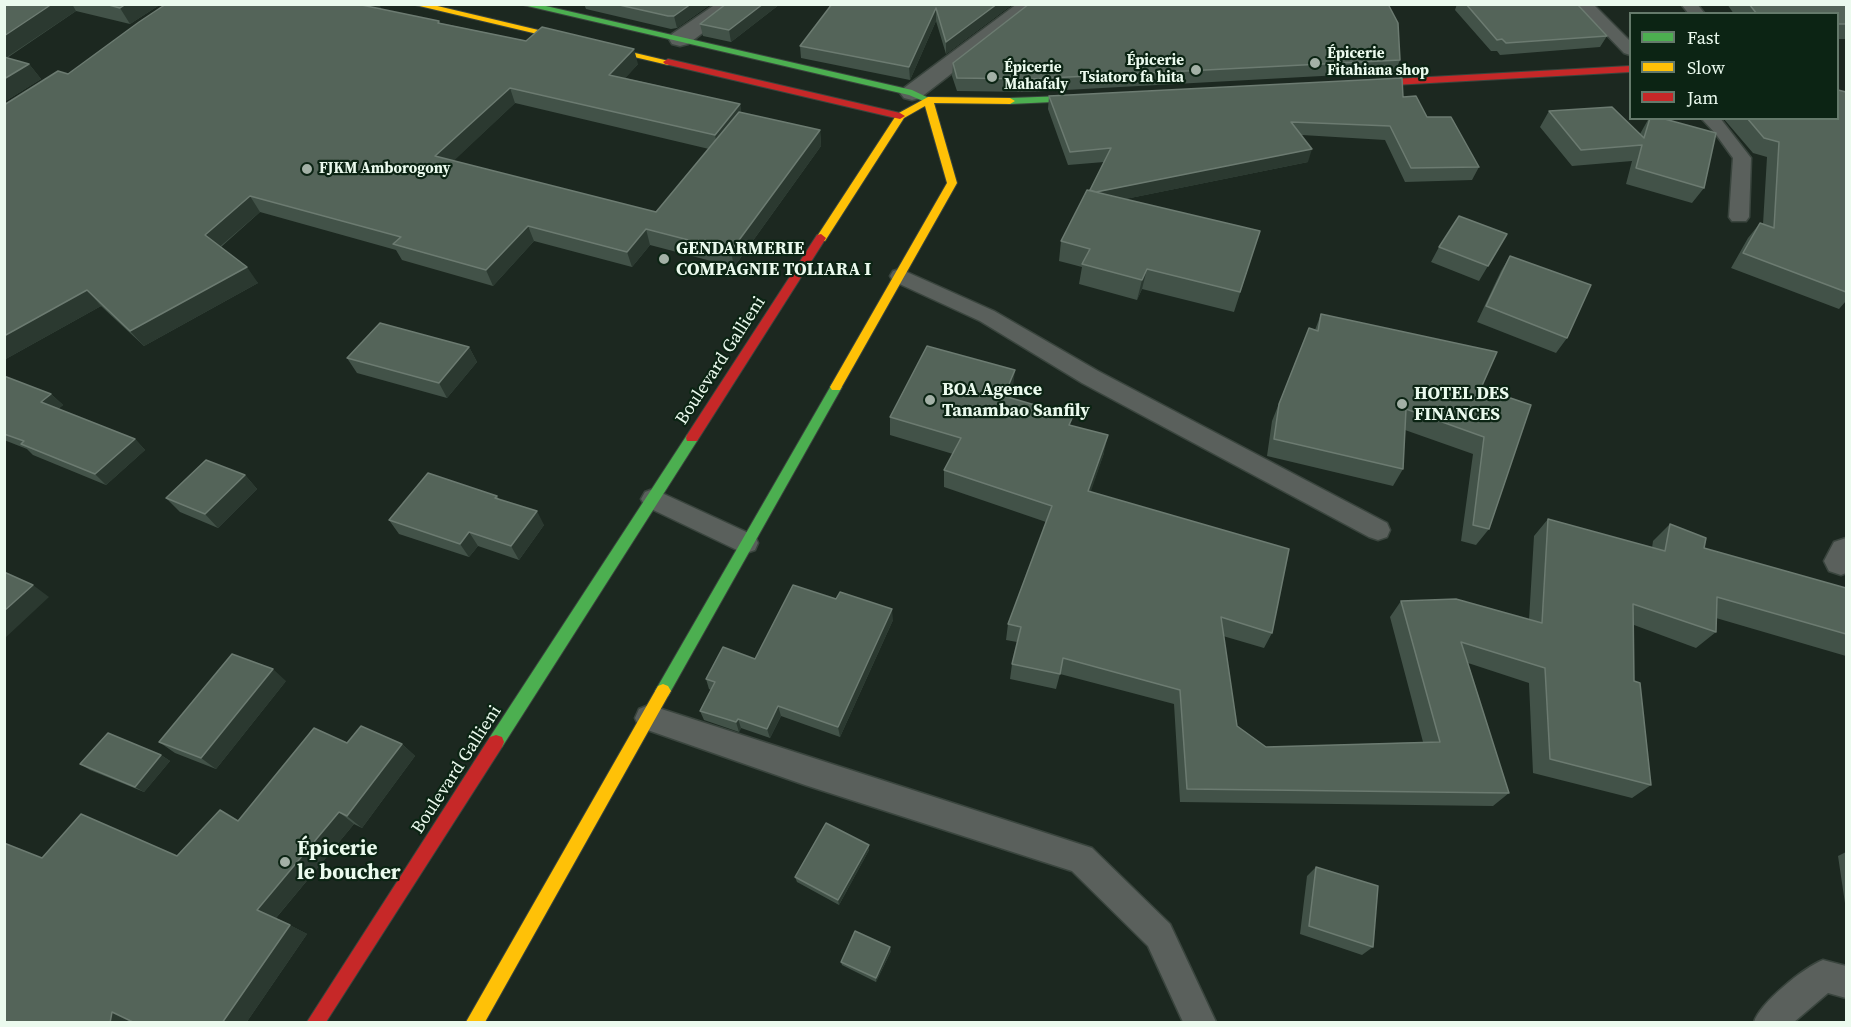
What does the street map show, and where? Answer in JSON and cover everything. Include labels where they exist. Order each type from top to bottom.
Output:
[{"type":"main road","points":[[415,4],[900,116]]},
{"type":"main road","points":[[523,4],[920,97],[1031,102],[1102,98]]},
{"type":"main road","points":[[1348,84],[1629,69]]},
{"type":"main road","points":[[475,1023],[952,183],[920,97]]},
{"type":"main road","name":"Boulevard Gallieni","points":[[316,1023],[900,116],[920,97]]},
{"type":"street","points":[[680,39],[731,4]]},
{"type":"street","points":[[920,97],[1031,4]]},
{"type":"lane","points":[[1584,4],[1629,49]]},
{"type":"lane","points":[[1711,120],[1721,129],[1742,158],[1739,217]]},
{"type":"lane","points":[[900,276],[987,316],[1090,377],[1378,530]]},
{"type":"lane","points":[[653,499],[746,543]]},
{"type":"lane","points":[[650,718],[805,771],[1081,859],[1158,935],[1200,1023]]},
{"type":"lane","points":[[1770,1023],[1823,976],[1846,982]]},
{"type":"building","points":[[4,4],[52,4],[4,36]]},
{"type":"building","points":[[105,4],[126,4],[120,8]]},
{"type":"building","points":[[166,4],[357,4],[526,41],[542,27],[634,49],[609,75],[740,104],[715,135],[510,88],[435,156],[656,212],[739,112],[820,130],[731,251],[646,229],[627,252],[528,226],[486,270],[393,244],[401,237],[250,196],[205,235],[247,267],[130,331],[87,290],[4,336],[4,105],[58,71],[68,74]]},
{"type":"building","points":[[615,4],[691,4],[674,16],[668,16]]},
{"type":"building","points":[[726,4],[763,4],[729,30],[700,24]]},
{"type":"building","points":[[832,4],[997,4],[946,42],[936,8],[909,67],[800,46]]},
{"type":"building","points":[[1029,4],[1388,4],[1398,23],[1400,60],[1030,79],[957,78],[953,63]]},
{"type":"building","points":[[1466,4],[1577,4],[1607,36],[1506,43],[1502,39],[1497,40]]},
{"type":"building","points":[[1749,4],[1846,4],[1846,24],[1839,24],[1839,12],[1755,12]]},
{"type":"building","points":[[4,57],[29,64],[4,79]]},
{"type":"building","points":[[1402,78],[1403,97],[1416,96],[1427,117],[1451,117],[1479,167],[1411,168],[1390,126],[1291,122],[1312,149],[1096,192],[1090,190],[1111,148],[1070,152],[1049,96]]},
{"type":"building","points":[[1839,90],[1846,92],[1846,292],[1743,253],[1760,223],[1774,228],[1779,142],[1764,138],[1749,120],[1839,120]]},
{"type":"building","points":[[1612,107],[1644,138],[1649,120],[1668,120],[1716,133],[1704,188],[1636,168],[1642,145],[1581,150],[1549,111]]},
{"type":"building","points":[[1087,190],[1260,231],[1240,292],[1147,269],[1142,280],[1082,264],[1090,249],[1061,241]]},
{"type":"building","points":[[1459,216],[1507,234],[1488,266],[1439,247]]},
{"type":"building","points":[[1510,256],[1591,285],[1567,338],[1486,306]]},
{"type":"building","points":[[1321,314],[1497,352],[1481,388],[1531,405],[1489,529],[1473,525],[1484,437],[1406,409],[1403,469],[1274,439],[1279,404],[1309,328],[1318,331]]},
{"type":"building","points":[[380,323],[469,347],[439,383],[347,358]]},
{"type":"building","points":[[927,346],[1015,370],[1004,396],[1073,416],[1069,425],[1108,435],[1088,491],[1289,549],[1272,633],[1221,617],[1237,726],[1266,747],[1440,742],[1401,601],[1456,599],[1542,623],[1548,519],[1665,551],[1670,524],[1706,538],[1704,548],[1846,588],[1846,634],[1717,597],[1716,632],[1633,604],[1634,681],[1640,683],[1651,785],[1550,759],[1545,668],[1461,642],[1509,793],[1187,789],[1180,690],[1063,658],[1060,674],[1012,664],[1021,627],[1008,624],[1052,506],[944,470],[961,438],[890,417]]},
{"type":"building","points":[[4,376],[51,394],[41,402],[135,439],[95,474],[21,444],[24,441],[4,434]]},
{"type":"building","points":[[206,460],[245,475],[205,514],[166,498]]},
{"type":"building","points":[[428,473],[537,511],[511,546],[469,532],[460,544],[389,520]]},
{"type":"building","points":[[4,572],[33,585],[4,611]]},
{"type":"building","points":[[793,585],[836,599],[840,592],[892,609],[838,727],[778,706],[767,729],[738,719],[736,722],[700,711],[715,682],[706,679],[723,647],[755,659]]},
{"type":"building","points":[[232,654],[273,669],[201,758],[159,742]]},
{"type":"building","points":[[361,726],[402,744],[347,816],[339,812],[257,910],[290,925],[222,1023],[135,1023],[112,1012],[110,1023],[4,1023],[4,843],[42,858],[81,814],[177,856],[220,810],[238,821],[314,728],[347,743]]},
{"type":"building","points":[[108,733],[161,755],[135,787],[80,764]]},
{"type":"building","points":[[826,823],[869,845],[838,900],[795,877]]},
{"type":"building","points":[[1316,867],[1378,886],[1373,947],[1309,926]]},
{"type":"building","points":[[855,931],[890,947],[876,978],[841,962]]},
{"type":"traffic: fast","points":[[523,4],[912,93],[928,100]]},
{"type":"traffic: fast","points":[[1010,101],[1092,98]]},
{"type":"traffic: fast","points":[[663,691],[836,387]]},
{"type":"traffic: fast","points":[[496,742],[692,438]]},
{"type":"traffic: slow","points":[[415,4],[668,62]]},
{"type":"traffic: slow","points":[[1839,53],[1846,53]]},
{"type":"traffic: slow","points":[[821,238],[900,116],[928,100],[1010,101]]},
{"type":"traffic: slow","points":[[836,387],[952,183],[928,100]]},
{"type":"traffic: slow","points":[[475,1022],[663,691]]},
{"type":"traffic: jam","points":[[668,62],[900,116]]},
{"type":"traffic: jam","points":[[1357,84],[1629,69]]},
{"type":"traffic: jam","points":[[692,438],[821,238]]},
{"type":"traffic: jam","points":[[316,1022],[496,742]]},
{"type":"place","name":"Épicerie Fitahiana shop","points":[[1315,63]]},
{"type":"place","name":"Épicerie Tsiatoro fa hita","points":[[1196,70]]},
{"type":"place","name":"Épicerie Mahafaly","points":[[992,77]]},
{"type":"place","name":"FJKM Amborogony","points":[[307,169]]},
{"type":"place","name":"GENDARMERIE COMPAGNIE TOLIARA I","points":[[664,259]]},
{"type":"place","name":"BOA Agence Tanambao Sanfily","points":[[930,400]]},
{"type":"place","name":"HOTEL DES FINANCES","points":[[1402,404]]},
{"type":"place","name":"Épicerie le boucher","points":[[285,862]]}]
